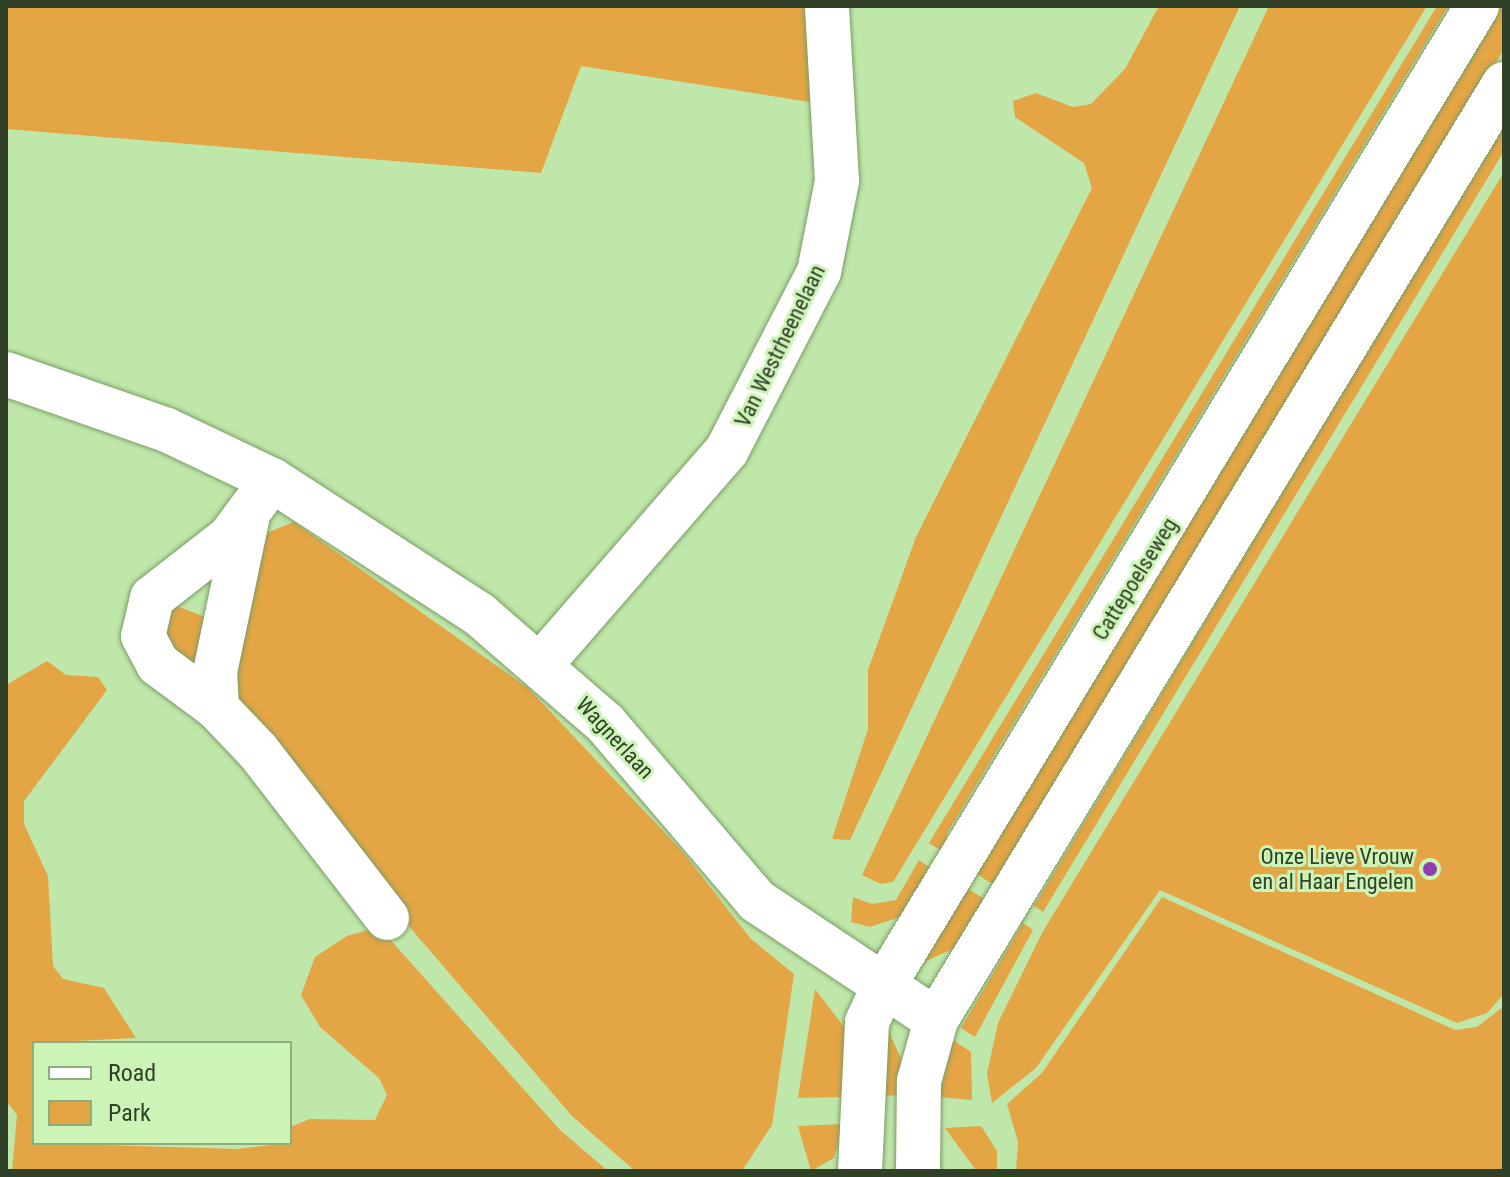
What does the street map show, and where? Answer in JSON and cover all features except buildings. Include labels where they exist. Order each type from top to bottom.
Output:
[{"type":"street","name":"Van Westrheenelaan","points":[[542,663],[727,450],[819,272],[837,181],[827,6]]},
{"type":"street","name":"Cattepoelseweg","points":[[860,1171],[867,1022],[883,987],[1477,6]]},
{"type":"street","points":[[918,1171],[919,1081],[936,1020],[1504,84]]},
{"type":"street","name":"Wagnerlaan","points":[[6,374],[153,425],[272,480],[479,614],[542,663],[605,723],[757,901],[936,1020]]},
{"type":"street","points":[[272,480],[247,520],[162,588],[142,622],[150,652],[217,708],[387,918]]},
{"type":"street","points":[[217,708],[213,688],[247,520]]},
{"type":"street","points":[[162,588],[227,616]]},
{"type":"green space","points":[[6,6],[818,6],[823,104],[581,66],[541,173],[6,129]]},
{"type":"green space","points":[[1159,6],[1240,6],[850,840],[832,839],[868,729],[868,670],[916,537],[1092,188],[1084,163],[1015,117],[1013,101],[1036,93],[1073,107],[1091,104],[1125,69]]},
{"type":"green space","points":[[1269,6],[1427,6],[893,882],[881,884],[862,875]]},
{"type":"green space","points":[[1437,6],[1448,6],[947,833],[945,853],[929,843]]},
{"type":"green space","points":[[1496,6],[1504,6],[1504,49],[997,887],[972,871]]},
{"type":"green space","points":[[1504,124],[1504,151],[1043,912],[1034,906]]},
{"type":"green space","points":[[1504,172],[1504,994],[1487,1013],[1457,1023],[1160,890],[1036,1068],[992,1103],[987,1074],[998,1023],[1042,933]]},
{"type":"green space","points":[[294,522],[528,688],[681,850],[751,939],[794,974],[772,1125],[742,1171],[635,1171],[572,1116],[395,910],[233,699],[241,619],[264,534]]},
{"type":"green space","points":[[177,606],[205,617],[203,656],[195,661],[166,655],[164,610]]},
{"type":"green space","points":[[47,661],[66,675],[98,677],[107,690],[24,801],[24,824],[48,876],[53,966],[63,979],[104,988],[136,1038],[32,1041],[32,1145],[237,1149],[292,1145],[292,1126],[310,1119],[375,1120],[387,1095],[379,1078],[320,1027],[301,995],[315,957],[347,936],[379,927],[560,1130],[608,1171],[12,1171],[17,1115],[6,1101],[6,685]]},
{"type":"green space","points":[[919,860],[939,874],[906,915],[870,927],[851,922],[853,897],[872,904],[896,900]]},
{"type":"green space","points":[[963,886],[988,901],[959,946],[922,963]]},
{"type":"green space","points":[[1162,897],[1455,1030],[1477,1027],[1504,1006],[1504,1171],[1016,1171],[1018,1142],[1007,1104],[1042,1073]]},
{"type":"green space","points":[[1023,923],[1033,930],[975,1037],[961,1028]]},
{"type":"green space","points":[[815,989],[848,1032],[845,1097],[798,1098]]},
{"type":"green space","points":[[888,1029],[901,1059],[901,1095],[877,1096]]},
{"type":"green space","points":[[953,1040],[971,1052],[972,1100],[939,1097]]},
{"type":"green space","points":[[843,1124],[834,1158],[811,1171],[798,1126]]},
{"type":"green space","points":[[981,1126],[997,1151],[997,1171],[975,1169],[945,1128]]},
{"type":"place","name":"Onze Lieve Vrouw en al Haar Engelen","points":[[1430,869]]}]
